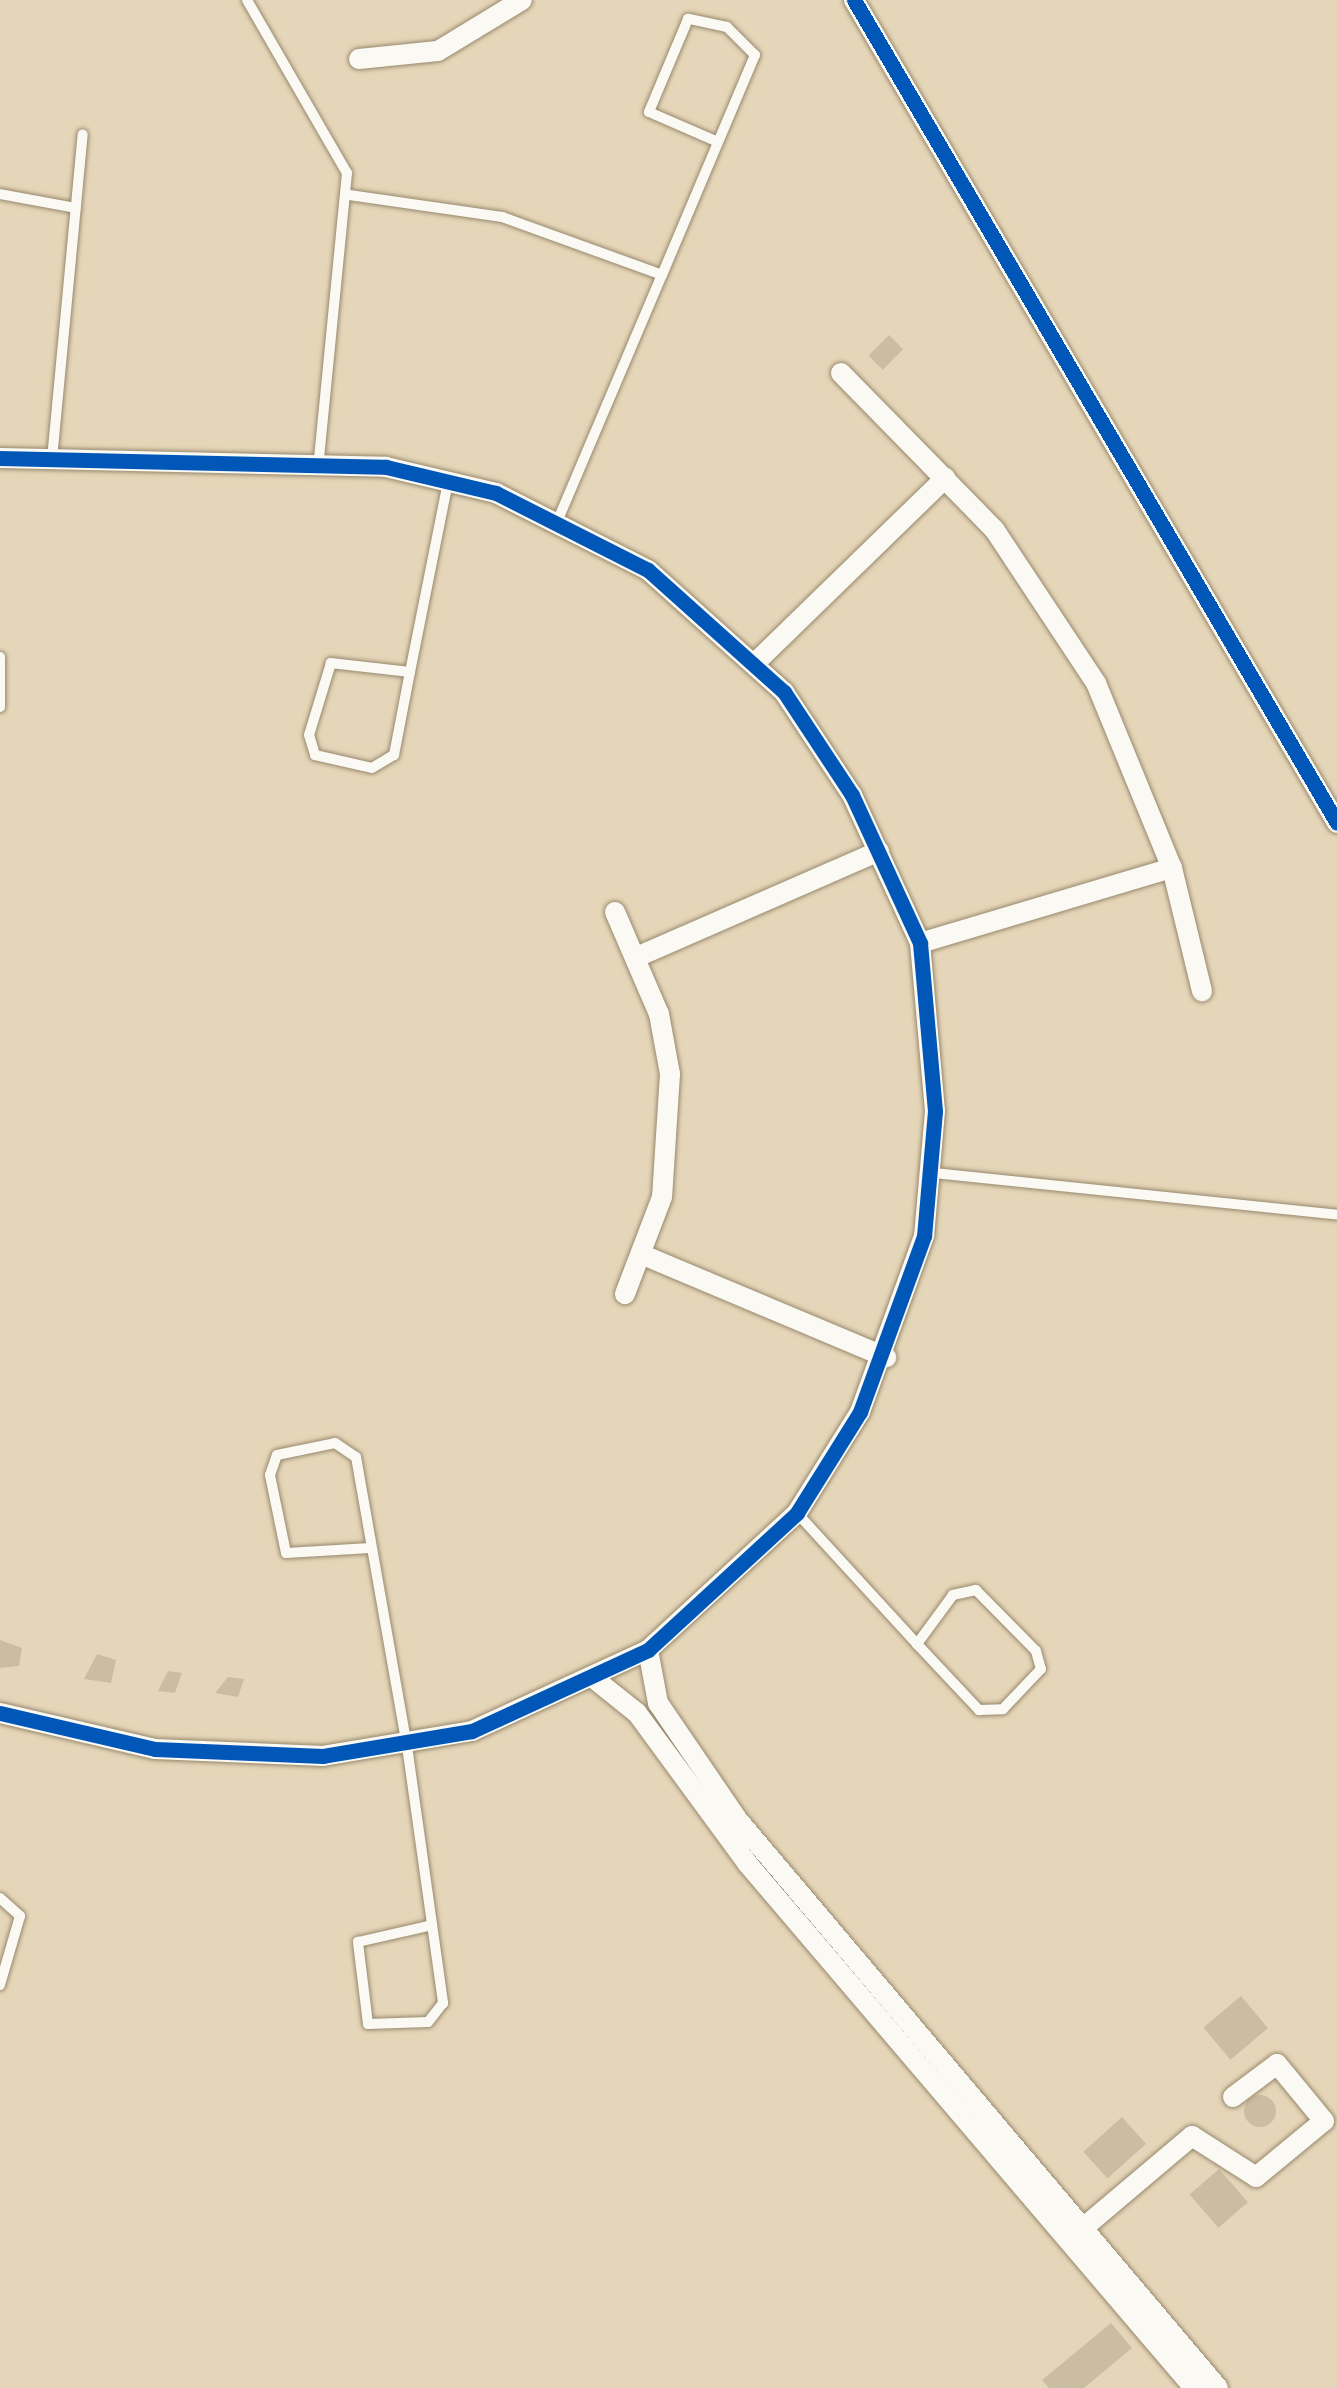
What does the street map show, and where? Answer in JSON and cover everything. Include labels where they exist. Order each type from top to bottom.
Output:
[{"type":"street","points":[[358,59],[438,51],[522,0]]},
{"type":"street","points":[[854,0],[1337,823]]},
{"type":"street","points":[[841,373],[994,529],[1086,667],[1172,868],[1202,990]]},
{"type":"street","points":[[0,458],[52,465],[319,459],[448,480],[556,522],[648,570],[754,664],[821,742],[879,851],[920,943],[934,1173],[886,1357],[797,1514],[648,1650],[596,1681],[407,1746],[206,1753],[0,1713]]},
{"type":"street","points":[[754,664],[945,478]]},
{"type":"street","points":[[638,956],[879,851]]},
{"type":"street","points":[[920,943],[1172,868]]},
{"type":"street","points":[[615,912],[638,956],[670,1074],[664,1181],[644,1255],[625,1294]]},
{"type":"street","points":[[644,1255],[886,1357]]},
{"type":"street","points":[[648,1650],[658,1702],[682,1757]]},
{"type":"street","points":[[596,1681],[637,1713],[682,1757],[1078,2233],[1218,2388]]},
{"type":"street","points":[[1078,2233],[1192,2136],[1256,2177],[1324,2122],[1284,2066],[1233,2097]]},
{"type":"street","points":[[1078,2233],[1194,2388]]},
{"type":"lane","points":[[247,0],[340,152],[349,195],[319,459]]},
{"type":"lane","points":[[556,522],[662,275],[755,55],[727,26],[688,19],[649,112],[718,142]]},
{"type":"lane","points":[[52,465],[83,134]]},
{"type":"lane","points":[[0,194],[76,208]]},
{"type":"lane","points":[[349,195],[502,217],[662,275]]},
{"type":"lane","points":[[410,672],[331,662],[309,735],[315,754],[372,768],[389,763],[410,672],[448,480]]},
{"type":"lane","points":[[0,657],[0,707]]},
{"type":"lane","points":[[934,1173],[1337,1215]]},
{"type":"lane","points":[[370,1548],[286,1554],[270,1475],[277,1455],[335,1443],[352,1449],[407,1746],[432,1925],[441,2011],[428,2022],[374,2028],[362,2012],[358,1942],[432,1925]]},
{"type":"lane","points":[[797,1514],[918,1644],[986,1713],[1040,1670],[1036,1651],[976,1590],[954,1595],[918,1644]]},
{"type":"lane","points":[[0,1898],[20,1916],[0,1984]]},
{"type":"building","points":[[889,335],[903,349],[883,370],[868,356]]},
{"type":"building","points":[[0,1640],[22,1648],[19,1666],[0,1668]]},
{"type":"building","points":[[97,1654],[116,1660],[111,1683],[84,1679]]},
{"type":"building","points":[[168,1671],[182,1673],[175,1693],[158,1691]]},
{"type":"building","points":[[228,1677],[244,1679],[238,1697],[215,1693]]},
{"type":"building","points":[[1241,1996],[1268,2028],[1230,2060],[1203,2027]]},
{"type":"building","points":[[1260,2095],[1271,2100],[1276,2111],[1271,2122],[1260,2127],[1249,2122],[1244,2111],[1249,2100]]},
{"type":"building","points":[[1122,2117],[1146,2144],[1107,2179],[1083,2152]]},
{"type":"building","points":[[1219,2169],[1248,2202],[1218,2228],[1190,2195]]},
{"type":"building","points":[[1111,2323],[1132,2348],[1084,2388],[1049,2388],[1042,2380]]},
{"type":"cycle path","points":[[854,0],[1337,823]]},
{"type":"cycle path","points":[[0,458],[386,467],[496,493],[648,570],[784,692],[852,795],[920,943],[935,1111],[924,1236],[860,1412],[797,1513],[648,1650],[472,1731],[323,1756],[155,1749],[0,1713]]}]
